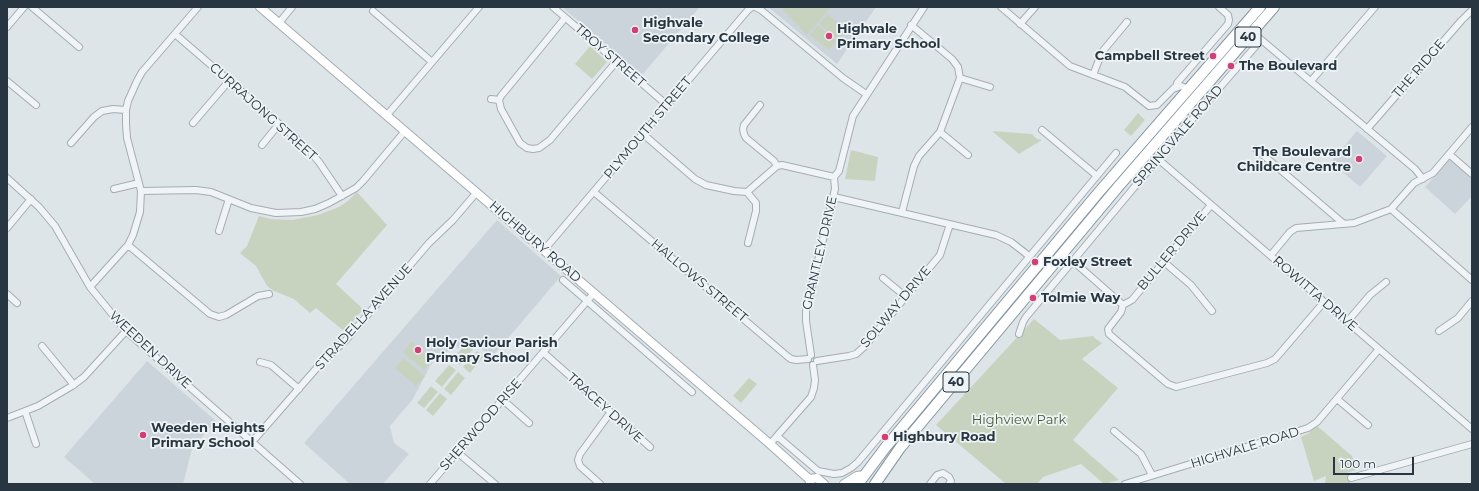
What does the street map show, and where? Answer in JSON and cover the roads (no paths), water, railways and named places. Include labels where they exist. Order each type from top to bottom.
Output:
[{"type":"highway","name":"SPRINGVALE ROAD","points":[[858,484],[1012,296],[1093,200],[1181,90],[1260,7]]},
{"type":"highway","name":"SPRINGVALE ROAD","points":[[875,484],[903,445],[1102,206],[1274,7]]},
{"type":"main road","name":"HIGHBURY ROAD","points":[[260,7],[770,444],[810,481],[817,478],[824,484]]},
{"type":"main road","points":[[844,484],[857,476],[864,475]]},
{"type":"street","points":[[7,27],[24,7]]},
{"type":"street","points":[[32,7],[79,47]]},
{"type":"street","points":[[90,287],[128,245],[140,212],[141,191],[127,138],[126,110],[137,81],[149,63],[198,7]]},
{"type":"street","points":[[279,23],[292,7]]},
{"type":"street","points":[[387,115],[478,7]]},
{"type":"street","name":"TROY STREET","points":[[552,7],[667,105]]},
{"type":"street","name":"PLYMOUTH STREET","points":[[544,250],[742,16],[752,7]]},
{"type":"street","points":[[755,7],[761,10],[843,78],[866,94]]},
{"type":"street","name":"GRANTLEY DRIVE","points":[[809,357],[806,311],[834,197],[834,177],[839,171],[853,116],[924,7]]},
{"type":"street","points":[[1000,7],[1070,66],[1093,75],[1102,52],[1127,22]]},
{"type":"street","points":[[1020,24],[1035,7]]},
{"type":"street","name":"SPRINGVALE ROAD","points":[[1192,102],[1177,83],[1228,24],[1229,18],[1227,14],[1219,7]]},
{"type":"street","points":[[1311,81],[1375,7]]},
{"type":"street","name":"THE RIDGE","points":[[1367,129],[1472,10]]},
{"type":"street","points":[[373,11],[432,62]]},
{"type":"street","points":[[565,18],[503,93],[499,100],[501,109],[520,143],[527,148],[539,148],[550,140],[616,62]]},
{"type":"street","points":[[902,212],[914,166],[920,156],[940,132],[960,78],[958,67],[952,60],[911,25]]},
{"type":"street","points":[[1252,32],[1415,169],[1423,179]]},
{"type":"street","name":"CURRAJONG STREET","points":[[175,34],[306,147],[320,162],[342,196]]},
{"type":"street","name":"SPRINGVALE ROAD","points":[[1019,334],[1026,317],[1158,159],[1261,40]]},
{"type":"street","name":"SPRINGVALE ROAD","points":[[1093,75],[1125,87],[1152,107],[1159,104],[1171,90],[1181,90]]},
{"type":"street","points":[[960,78],[990,87]]},
{"type":"street","points":[[7,81],[36,105]]},
{"type":"street","points":[[193,123],[229,81]]},
{"type":"street","points":[[491,100],[499,100]]},
{"type":"street","points":[[760,105],[744,125],[744,134],[746,138],[774,161],[777,166]]},
{"type":"street","points":[[71,143],[94,117],[102,111],[113,109],[126,110]]},
{"type":"street","points":[[262,145],[279,124]]},
{"type":"street","points":[[1270,255],[1290,232],[1296,228],[1354,223],[1391,209],[1414,183],[1433,173],[1472,127]]},
{"type":"street","points":[[1042,130],[1097,176]]},
{"type":"street","points":[[141,191],[196,190],[211,192],[251,208],[263,211],[288,213],[315,209],[342,196],[363,181],[405,131]]},
{"type":"street","points":[[940,132],[968,155]]},
{"type":"street","points":[[643,134],[695,178],[706,185],[734,191],[747,192],[777,166],[782,165],[834,177]]},
{"type":"street","points":[[1256,149],[1344,224]]},
{"type":"street","points":[[777,436],[815,469],[826,474],[834,474],[848,470],[858,462],[1116,153]]},
{"type":"street","points":[[1449,154],[1472,174]]},
{"type":"street","name":"ROWITTA DRIVE","points":[[1158,159],[1472,429]]},
{"type":"street","name":"WEEDEN DRIVE","points":[[7,178],[31,199],[55,226],[90,287],[126,331],[300,484]]},
{"type":"street","points":[[114,189],[139,183]]},
{"type":"street","name":"STRADELLA AVENUE","points":[[252,442],[322,362],[346,340],[429,243],[453,220],[477,192]]},
{"type":"street","name":"HALLOWS STREET","points":[[594,192],[787,356],[796,360],[809,357]]},
{"type":"street","points":[[747,192],[756,203],[756,210],[748,242]]},
{"type":"street","points":[[834,197],[1002,237],[1029,256]]},
{"type":"street","points":[[7,228],[31,199]]},
{"type":"street","points":[[219,231],[229,199]]},
{"type":"street","points":[[1093,200],[1112,215]]},
{"type":"street","name":"BULLER DRIVE","points":[[1211,205],[1132,300],[1123,305],[1121,312],[1108,329],[1109,334],[1168,384],[1176,387],[1260,365],[1275,359],[1324,302]]},
{"type":"street","points":[[1391,209],[1472,280]]},
{"type":"street","name":"SOLWAY DRIVE","points":[[815,363],[849,356],[862,349],[940,255],[950,224]]},
{"type":"street","points":[[128,245],[210,314],[219,317],[226,315],[258,296],[269,294]]},
{"type":"street","points":[[1073,262],[1123,305]]},
{"type":"street","points":[[1164,262],[1191,285],[1212,311]]},
{"type":"street","points":[[883,278],[906,297]]},
{"type":"street","points":[[563,280],[692,392]]},
{"type":"street","points":[[1347,322],[1370,295],[1386,282]]},
{"type":"street","points":[[1002,288],[1022,303]]},
{"type":"street","points":[[7,294],[17,303]]},
{"type":"street","name":"SHERWOOD RISE","points":[[430,484],[594,294]]},
{"type":"street","points":[[1439,330],[1458,318],[1472,301]]},
{"type":"street","points":[[8,416],[46,402],[74,385],[84,377],[126,331]]},
{"type":"street","points":[[42,346],[74,385]]},
{"type":"street","name":"HIGHVALE ROAD","points":[[1125,484],[1303,430],[1317,422],[1379,349]]},
{"type":"street","name":"TRACEY DRIVE","points":[[544,353],[650,447]]},
{"type":"street","points":[[770,444],[811,397],[815,380],[815,363],[808,362],[809,357]]},
{"type":"street","points":[[260,362],[271,365],[299,389]]},
{"type":"street","points":[[1337,399],[1368,425]]},
{"type":"street","points":[[503,400],[529,423]]},
{"type":"street","points":[[25,411],[36,444]]},
{"type":"street","points":[[600,484],[580,466],[578,460],[580,454],[610,413]]},
{"type":"street","points":[[1114,432],[1141,454],[1152,475]]},
{"type":"street","points":[[1351,478],[1472,444]]},
{"type":"street","points":[[458,452],[495,484]]},
{"type":"street","points":[[930,484],[937,475],[943,473],[949,477],[949,484]]},
{"type":"place","name":"Highvale Secondary College","points":[[635,30]]},
{"type":"place","name":"Highvale Primary School","points":[[829,36]]},
{"type":"place","name":"Campbell Street","points":[[1213,56]]},
{"type":"place","name":"The Boulevard","points":[[1231,66]]},
{"type":"place","name":"The Boulevard Childcare Centre","points":[[1359,159]]},
{"type":"place","name":"Foxley Street","points":[[1035,262]]},
{"type":"place","name":"Tolmie Way","points":[[1033,298]]},
{"type":"place","name":"Holy Saviour Parish Primary School","points":[[418,350]]},
{"type":"place","name":"Weeden Heights Primary School","points":[[143,435]]},
{"type":"place","name":"Highbury Road","points":[[885,437]]},
{"type":"park label","name":"Highview Park","points":[[1019,420]]}]
